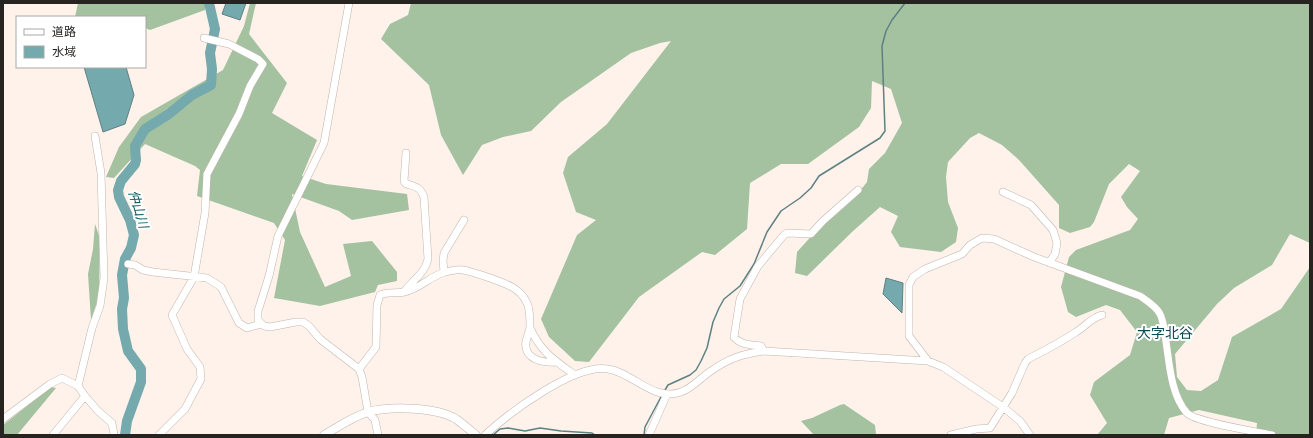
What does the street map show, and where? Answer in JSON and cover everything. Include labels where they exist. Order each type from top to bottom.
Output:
[{"type":"main road","points":[[324,435],[352,419],[368,412],[381,410],[419,409],[437,412],[456,419],[476,435]]},
{"type":"street","points":[[349,3],[324,143],[278,236],[269,276],[258,311],[258,320],[264,326],[270,327],[303,322],[309,326],[320,339],[359,369],[362,377],[368,412],[375,420],[378,435]]},
{"type":"street","points":[[159,435],[186,409],[201,379],[200,367],[187,349],[172,315],[194,277],[205,213],[207,174],[239,114],[250,86],[263,64],[230,44],[204,38]]},
{"type":"street","points":[[78,386],[92,328],[100,306],[104,278],[101,173],[95,136]]},
{"type":"street","points":[[404,292],[427,267],[428,259],[424,197],[421,190],[404,182],[406,153]]},
{"type":"street","points":[[764,351],[761,346],[746,344],[734,338],[740,298],[751,277],[758,266],[784,235],[787,233],[811,234],[823,221],[858,190]]},
{"type":"street","points":[[1003,192],[1031,205],[1053,230],[1057,243],[1055,254],[1049,263]]},
{"type":"street","points":[[444,272],[444,253],[464,220]]},
{"type":"street","points":[[928,361],[909,336],[909,285],[913,277],[917,273],[962,254],[970,245],[982,238],[994,239],[1049,263],[1140,296],[1153,305],[1160,313],[1163,323],[1172,380],[1177,396],[1188,413],[1201,421],[1272,435]]},
{"type":"street","points":[[128,264],[153,272],[207,278],[221,287],[239,323],[247,328],[261,324]]},
{"type":"street","points":[[359,369],[376,347],[377,305],[380,295],[386,292],[404,292],[415,288],[444,272],[464,270],[512,287],[519,292],[529,308],[530,328],[526,344],[527,352],[534,358],[548,363],[556,362]]},
{"type":"street","points":[[952,435],[976,429],[990,428],[1012,393],[1024,363],[1028,359],[1102,315]]},
{"type":"street","points":[[530,328],[538,344],[546,354],[575,375]]},
{"type":"street","points":[[485,435],[498,422],[534,396],[575,375],[596,368],[609,369],[624,375],[651,391],[667,394],[681,392],[731,359],[743,354],[764,351],[928,361],[943,367],[1003,407],[1020,421],[1030,435]]},
{"type":"street","points":[[3,419],[34,395],[62,378],[78,386],[98,411],[112,423],[114,435]]},
{"type":"street","points":[[649,435],[667,394]]},
{"type":"street","points":[[53,435],[85,396]]},
{"type":"green space","points":[[78,3],[205,3],[205,10],[150,30],[146,28],[146,16],[75,16]]},
{"type":"green space","points":[[250,3],[256,3],[249,34],[287,83],[272,113],[317,140],[302,176],[326,184],[407,194],[409,210],[352,220],[339,211],[292,194],[300,232],[325,287],[351,276],[343,244],[372,241],[397,272],[397,281],[378,285],[375,292],[320,306],[274,298],[285,240],[274,223],[197,196],[200,170],[195,166],[145,144],[114,178],[106,177],[119,147],[141,117],[223,70],[244,26]]},
{"type":"green space","points":[[411,3],[1310,3],[1310,243],[1290,234],[1272,265],[1234,288],[1217,304],[1175,354],[1177,377],[1187,390],[1201,391],[1218,380],[1232,337],[1281,309],[1310,267],[1310,435],[1256,435],[1257,423],[1199,410],[1169,418],[1164,435],[1097,435],[1107,423],[1090,395],[1094,382],[1130,355],[1137,332],[1120,310],[1106,305],[1076,317],[1068,312],[1061,287],[1069,257],[1076,250],[1130,230],[1138,219],[1127,207],[1121,197],[1140,171],[1129,164],[1109,184],[1094,222],[1090,227],[1070,233],[1059,228],[1059,205],[1019,160],[1002,145],[979,133],[970,138],[948,162],[946,177],[948,202],[958,228],[956,242],[941,252],[900,247],[891,232],[898,216],[880,207],[807,276],[795,273],[797,252],[816,231],[856,196],[867,182],[869,169],[885,153],[902,123],[891,89],[872,81],[871,108],[859,127],[808,164],[781,164],[750,183],[747,229],[715,255],[702,252],[639,297],[589,362],[575,361],[549,337],[541,319],[577,235],[596,220],[576,212],[563,173],[568,157],[607,124],[671,41],[660,43],[631,53],[561,102],[531,131],[503,137],[482,145],[463,175],[441,135],[429,85],[381,39],[390,24],[408,15]]},
{"type":"green space","points":[[95,224],[100,238],[99,296],[91,320],[88,274],[93,249]]},
{"type":"green space","points":[[51,387],[56,388],[17,435],[3,435],[3,425]]},
{"type":"green space","points":[[844,404],[875,425],[876,435],[814,435],[801,421],[812,418]]},
{"type":"water","points":[[226,3],[246,3],[240,20],[222,14]]},
{"type":"water","points":[[84,68],[126,68],[134,95],[125,124],[103,132]]},
{"type":"water","points":[[886,278],[903,283],[902,313],[883,294]]},
{"type":"waterway","name":"仲山川","points":[[125,435],[127,421],[141,382],[141,369],[128,351],[123,329],[122,309],[124,298],[122,275],[125,259],[131,248],[134,235],[130,220],[119,197],[118,190],[121,181],[135,164],[135,146],[145,129],[169,114],[192,95],[211,85],[212,69],[210,53],[215,29],[209,3]]},
{"type":"waterway","points":[[665,390],[668,385],[690,375],[696,370],[707,348],[713,322],[719,308],[724,299],[740,286],[754,264],[767,232],[781,211],[800,198],[811,188],[819,176],[880,138],[885,131],[882,46],[886,31],[892,20],[905,3]]},
{"type":"waterway","points":[[644,435],[645,427],[662,395]]},
{"type":"waterway","points":[[493,435],[500,429],[508,428],[525,431],[540,428],[592,433],[595,435]]},
{"type":"district","name":"大字北谷","points":[[1165,333]]}]
